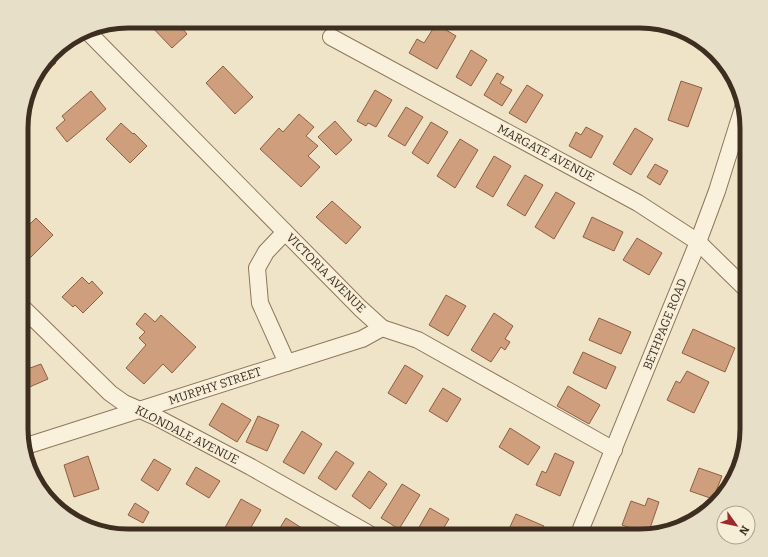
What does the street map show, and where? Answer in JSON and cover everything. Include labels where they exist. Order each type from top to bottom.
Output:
[{"type":"street","name":"VICTORIA AVENUE","points":[[91,35],[360,308],[382,328],[418,340],[614,450]]},
{"type":"street","name":"MARGATE AVENUE","points":[[331,37],[638,202],[698,242],[740,283]]},
{"type":"street","name":"BETHPAGE ROAD","points":[[581,529],[698,242],[717,191],[740,119]]},
{"type":"street","points":[[285,232],[266,252],[257,268],[260,304],[287,363]]},
{"type":"street","name":"KLONDALE AVENUE","points":[[28,313],[110,393],[124,403],[156,417],[251,467],[361,529]]},
{"type":"street","name":"MURPHY STREET","points":[[30,445],[287,363],[362,338],[382,328]]},
{"type":"building","points":[[153,28],[182,28],[187,34],[172,48]]},
{"type":"building","points":[[433,28],[443,28],[456,36],[437,69],[409,53],[417,39],[424,43]]},
{"type":"building","points":[[471,50],[487,60],[471,86],[456,77]]},
{"type":"building","points":[[54,61],[56,63],[45,73]]},
{"type":"building","points":[[223,66],[253,97],[235,114],[206,83]]},
{"type":"building","points":[[497,73],[504,77],[500,83],[512,90],[502,106],[484,95]]},
{"type":"building","points":[[681,81],[702,88],[688,127],[668,120]]},
{"type":"building","points":[[527,85],[543,95],[526,123],[509,113]]},
{"type":"building","points":[[375,90],[392,100],[376,127],[368,123],[366,126],[357,121]]},
{"type":"building","points":[[91,91],[106,109],[67,142],[56,128],[65,120],[62,116]]},
{"type":"building","points":[[406,107],[423,117],[405,146],[388,136]]},
{"type":"building","points":[[299,114],[314,127],[306,136],[318,146],[308,156],[320,167],[301,187],[260,149],[279,128],[283,132]]},
{"type":"building","points":[[335,121],[352,140],[336,155],[318,137]]},
{"type":"building","points":[[431,122],[448,132],[428,164],[412,153]]},
{"type":"building","points":[[121,123],[147,146],[130,163],[106,139]]},
{"type":"building","points":[[586,127],[603,136],[591,158],[569,146],[576,132],[581,135]]},
{"type":"building","points":[[635,128],[653,139],[631,175],[613,164]]},
{"type":"building","points":[[460,139],[478,150],[455,188],[437,176]]},
{"type":"building","points":[[494,156],[511,166],[493,197],[476,187]]},
{"type":"building","points":[[655,164],[668,171],[660,185],[647,177]]},
{"type":"building","points":[[525,175],[543,185],[525,216],[507,205]]},
{"type":"building","points":[[556,192],[575,203],[554,239],[535,227]]},
{"type":"building","points":[[332,201],[361,227],[346,244],[316,217]]},
{"type":"building","points":[[592,217],[623,232],[614,251],[583,237]]},
{"type":"building","points":[[36,218],[53,235],[28,260],[28,226]]},
{"type":"building","points":[[637,238],[662,253],[649,275],[623,260]]},
{"type":"building","points":[[82,277],[89,284],[92,281],[103,293],[83,313],[75,305],[73,307],[62,297]]},
{"type":"building","points":[[446,295],[466,306],[448,336],[429,325]]},
{"type":"building","points":[[145,313],[155,322],[161,315],[196,347],[172,373],[163,364],[144,384],[126,368],[146,345],[139,338],[145,332],[136,324]]},
{"type":"building","points":[[494,313],[513,326],[505,339],[510,342],[505,350],[501,347],[491,362],[471,350]]},
{"type":"building","points":[[599,318],[631,332],[621,354],[589,340]]},
{"type":"building","points":[[693,329],[735,348],[725,372],[682,353]]},
{"type":"building","points":[[583,352],[616,367],[606,389],[573,373]]},
{"type":"building","points":[[28,364],[30,368],[41,364],[48,379],[28,388]]},
{"type":"building","points":[[405,365],[423,376],[406,404],[388,393]]},
{"type":"building","points":[[687,371],[709,382],[694,413],[667,400],[676,381],[680,383]]},
{"type":"building","points":[[568,386],[600,405],[589,424],[557,406]]},
{"type":"building","points":[[443,388],[461,399],[447,422],[429,411]]},
{"type":"building","points":[[222,403],[251,420],[237,442],[209,425]]},
{"type":"building","points":[[258,416],[279,425],[267,451],[246,442]]},
{"type":"building","points":[[510,428],[540,447],[528,465],[499,447]]},
{"type":"building","points":[[302,431],[322,444],[304,474],[283,462]]},
{"type":"building","points":[[336,451],[354,463],[336,490],[318,478]]},
{"type":"building","points":[[555,453],[574,462],[560,496],[536,485],[542,471],[546,473]]},
{"type":"building","points":[[88,456],[99,489],[74,497],[64,465]]},
{"type":"building","points":[[154,459],[171,469],[158,491],[141,480]]},
{"type":"building","points":[[196,467],[220,481],[209,498],[186,484]]},
{"type":"building","points":[[699,468],[722,476],[714,496],[712,498],[690,491]]},
{"type":"building","points":[[369,471],[387,484],[370,509],[352,496]]},
{"type":"building","points":[[402,484],[420,495],[399,529],[381,518]]},
{"type":"building","points":[[648,498],[659,502],[650,528],[634,529],[622,525],[631,501],[645,506]]},
{"type":"building","points":[[241,499],[261,510],[250,529],[224,529]]},
{"type":"building","points":[[135,503],[149,512],[143,523],[128,515]]},
{"type":"building","points":[[430,508],[449,519],[443,529],[418,529]]},
{"type":"building","points":[[516,514],[544,526],[543,529],[509,529]]},
{"type":"building","points":[[286,518],[303,529],[279,529]]}]
